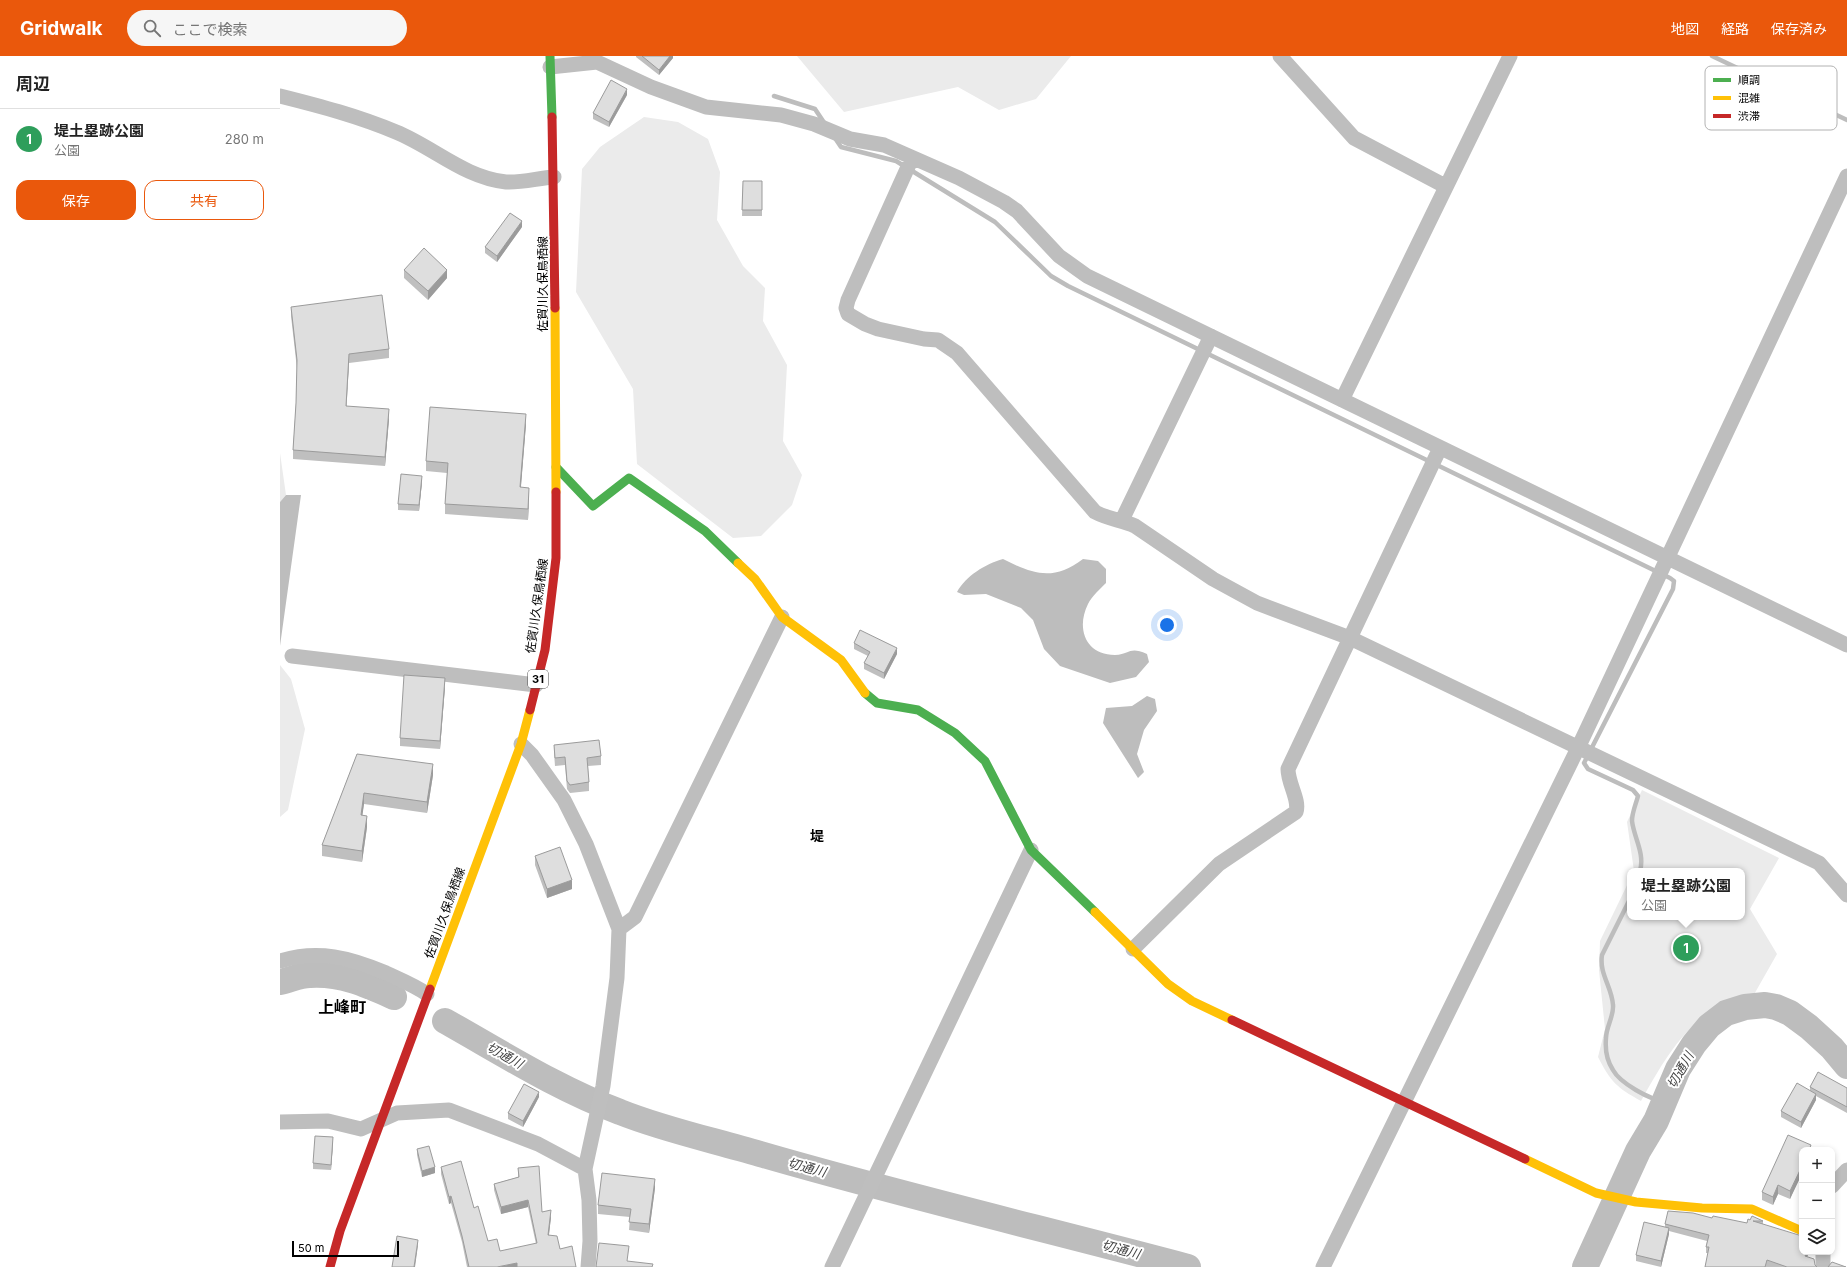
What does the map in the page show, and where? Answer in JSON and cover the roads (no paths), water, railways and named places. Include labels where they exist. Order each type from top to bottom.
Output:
[{"type":"street","points":[[1280,56],[1354,138],[1446,186]]},
{"type":"street","points":[[1342,400],[1510,56]]},
{"type":"street","points":[[550,62],[597,62],[651,86],[706,107],[781,115],[814,124],[850,139],[884,145],[959,178],[1004,202],[1017,211],[1059,256],[1087,276],[1847,645]]},
{"type":"street","name":"佐賀川久保鳥栖線","points":[[330,1267],[340,1231],[521,744],[545,650],[556,558],[554,177],[550,62]]},
{"type":"street","points":[[280,96],[364,118],[402,134],[472,173],[491,180],[508,182],[554,177]]},
{"type":"street","points":[[912,158],[848,300],[846,308],[848,314],[865,324],[878,329],[924,339],[938,340],[956,353],[1095,512],[1106,518],[1122,520],[1156,539],[1213,579],[1257,603],[1350,638],[1819,863],[1847,895]]},
{"type":"street","points":[[1323,1267],[1578,748],[1847,176]]},
{"type":"street","points":[[1122,520],[1210,336]]},
{"type":"street","points":[[1133,949],[1219,864],[1296,812],[1298,806],[1288,779],[1288,769],[1440,448]]},
{"type":"street","points":[[556,467],[593,506],[629,478],[705,531],[755,579],[782,617],[841,660],[867,696],[877,703],[918,710],[955,733],[985,761],[1031,850],[1168,984],[1192,1000],[1596,1194],[1636,1202],[1702,1208],[1752,1209],[1799,1230]]},
{"type":"street","points":[[619,929],[635,917],[782,617]]},
{"type":"street","points":[[292,656],[536,685]]},
{"type":"street","points":[[521,744],[532,755],[564,800],[586,844],[619,929],[617,978],[603,1086],[585,1168],[589,1221],[588,1267]]},
{"type":"street","points":[[832,1267],[1031,850]]},
{"type":"street","points":[[280,961],[310,956],[333,956],[359,962],[415,986],[427,994]]},
{"type":"street","points":[[280,1122],[328,1121],[361,1129],[397,1113],[449,1110],[538,1144],[585,1168]]},
{"type":"street","points":[[1835,1183],[1847,1170]]},
{"type":"street","points":[[1823,1255],[1823,1267]]},
{"type":"waterway","points":[[1712,56],[1733,66]]},
{"type":"waterway","points":[[774,96],[815,109],[825,124]]},
{"type":"waterway","points":[[1837,115],[1847,120]]},
{"type":"waterway","points":[[835,138],[841,147],[896,161],[995,222],[1051,276],[1068,286],[1674,581],[1673,589],[1584,763],[1588,769],[1633,790],[1638,796],[1633,811],[1632,821],[1640,852],[1640,868]]},
{"type":"waterway","points":[[1627,905],[1602,955],[1602,968],[1613,1005],[1606,1034],[1607,1055],[1613,1070],[1622,1080],[1651,1098],[1664,1101]]},
{"type":"waterway","name":"切通川","points":[[280,982],[306,975],[332,976],[364,984],[394,997]]},
{"type":"waterway","name":"切通川","points":[[1585,1267],[1638,1151],[1656,1121],[1678,1069],[1694,1044],[1709,1026],[1726,1013],[1745,1007],[1765,1005],[1776,1007],[1790,1013],[1809,1027],[1832,1048],[1847,1066]]},
{"type":"waterway","name":"切通川","points":[[445,1021],[552,1082],[597,1103],[654,1124],[866,1184],[1188,1267]]},
{"type":"place","name":"堤土塁跡公園","points":[[1686,948]]},
{"type":"district","name":"堤","points":[[817,836]]},
{"type":"district","name":"上峰町","points":[[342,1007]]}]
